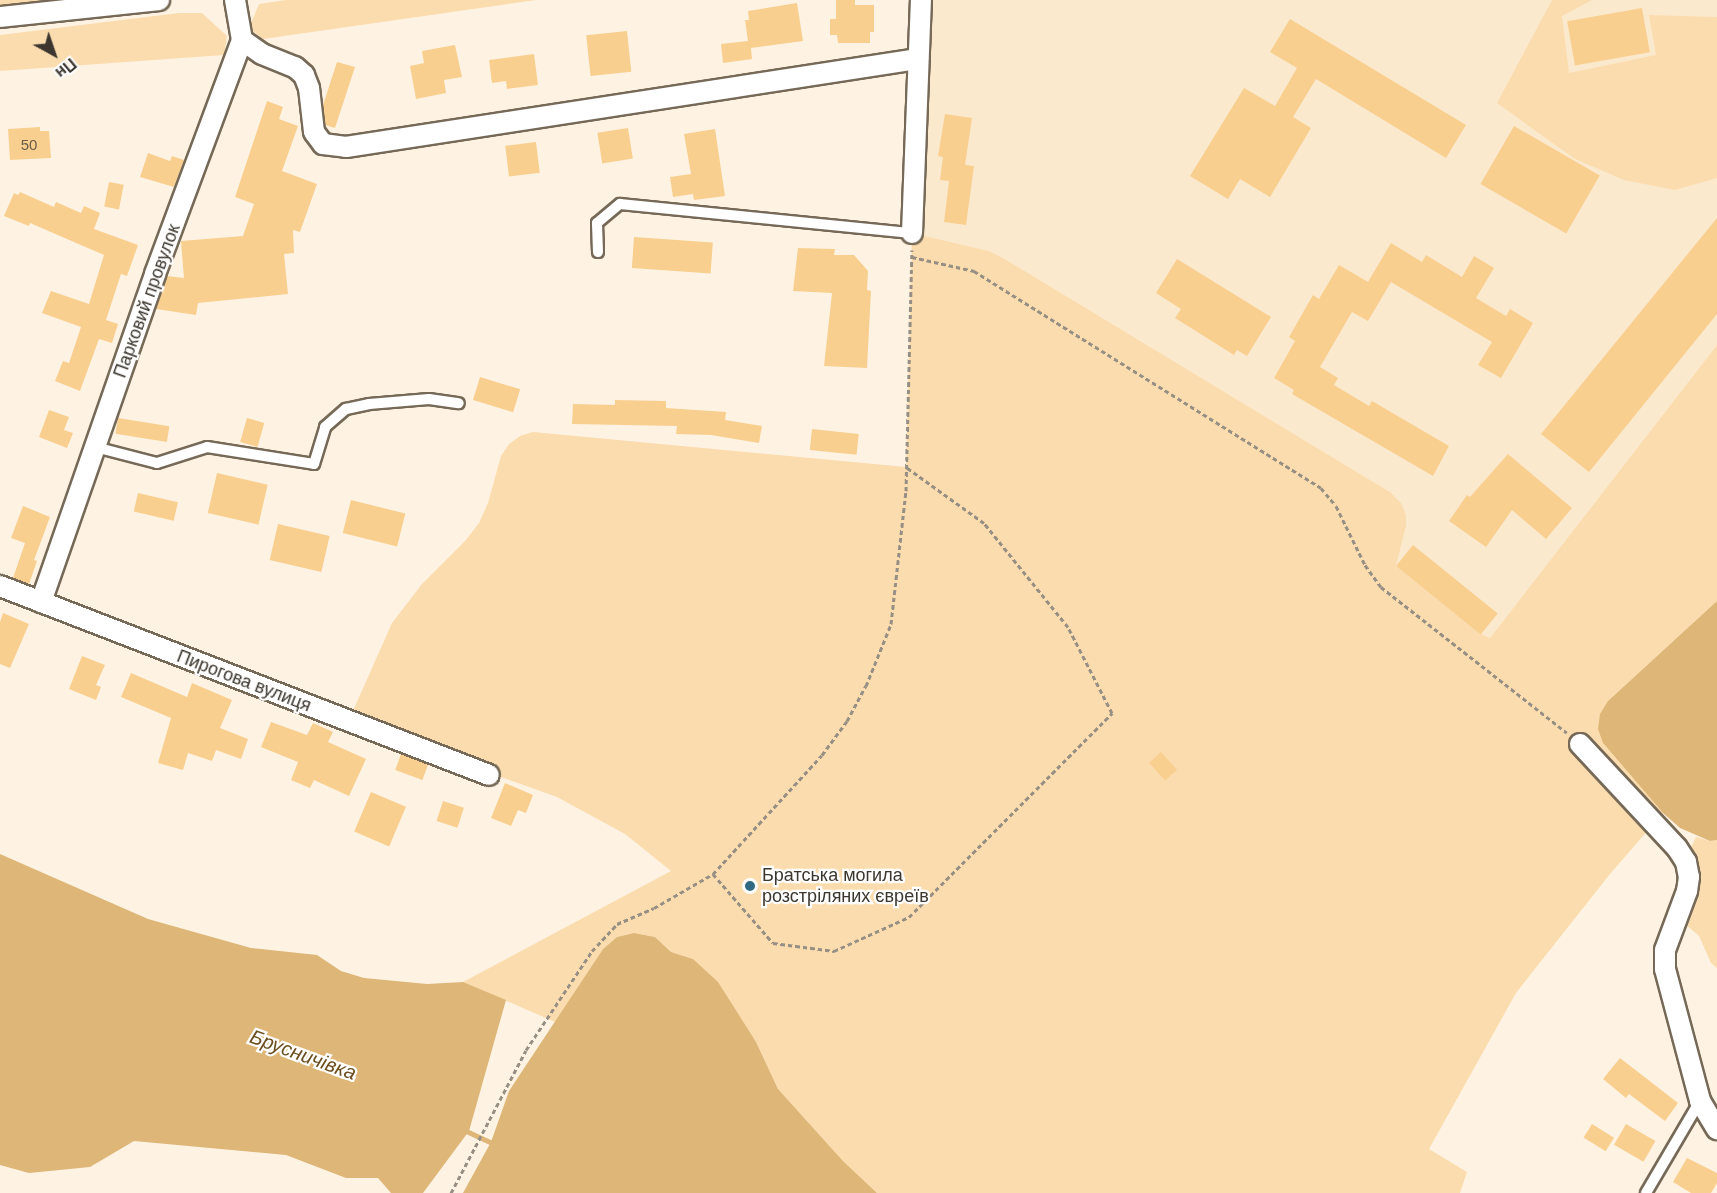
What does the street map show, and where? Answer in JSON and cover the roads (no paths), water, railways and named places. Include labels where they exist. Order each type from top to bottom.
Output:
[{"type":"street","points":[[0,17],[159,0]]},
{"type":"street","points":[[235,0],[242,40],[262,54],[295,67],[303,75],[309,88],[314,132],[323,144],[346,147],[918,59]]},
{"type":"street","points":[[912,233],[921,0]]},
{"type":"street","name":"Парковий провулок","points":[[41,602],[159,263],[242,40]]},
{"type":"street","name":"Пирогова вулиця","points":[[0,586],[489,775]]},
{"type":"street","points":[[1580,744],[1677,848],[1686,862],[1689,876],[1687,891],[1665,950],[1665,969],[1700,1101],[1717,1129]]},
{"type":"lane","points":[[598,252],[597,223],[620,204],[912,233]]},
{"type":"lane","points":[[95,447],[157,463],[207,447],[314,464],[325,427],[346,409],[369,404],[429,399],[459,403]]},
{"type":"lane","points":[[1646,1193],[1700,1101]]},
{"type":"water","points":[[1717,601],[1717,840],[1710,841],[1680,828],[1663,813],[1603,743],[1598,729],[1600,714],[1608,701]]},
{"type":"water","points":[[0,854],[148,919],[251,948],[317,955],[341,971],[364,978],[427,984],[463,982],[506,1000],[469,1131],[423,1193],[391,1193],[378,1178],[346,1178],[286,1155],[134,1141],[90,1167],[29,1173],[0,1165]]},
{"type":"water","points":[[634,933],[655,937],[671,952],[693,959],[718,982],[756,1042],[778,1089],[843,1161],[877,1193],[463,1193],[491,1142],[509,1091],[603,949],[617,937]]},
{"type":"waterway","name":"Брусничівка","points":[[464,1130],[496,1145]]},
{"type":"place","name":"Братська могила розстріляних євреїв","points":[[750,886]]}]
